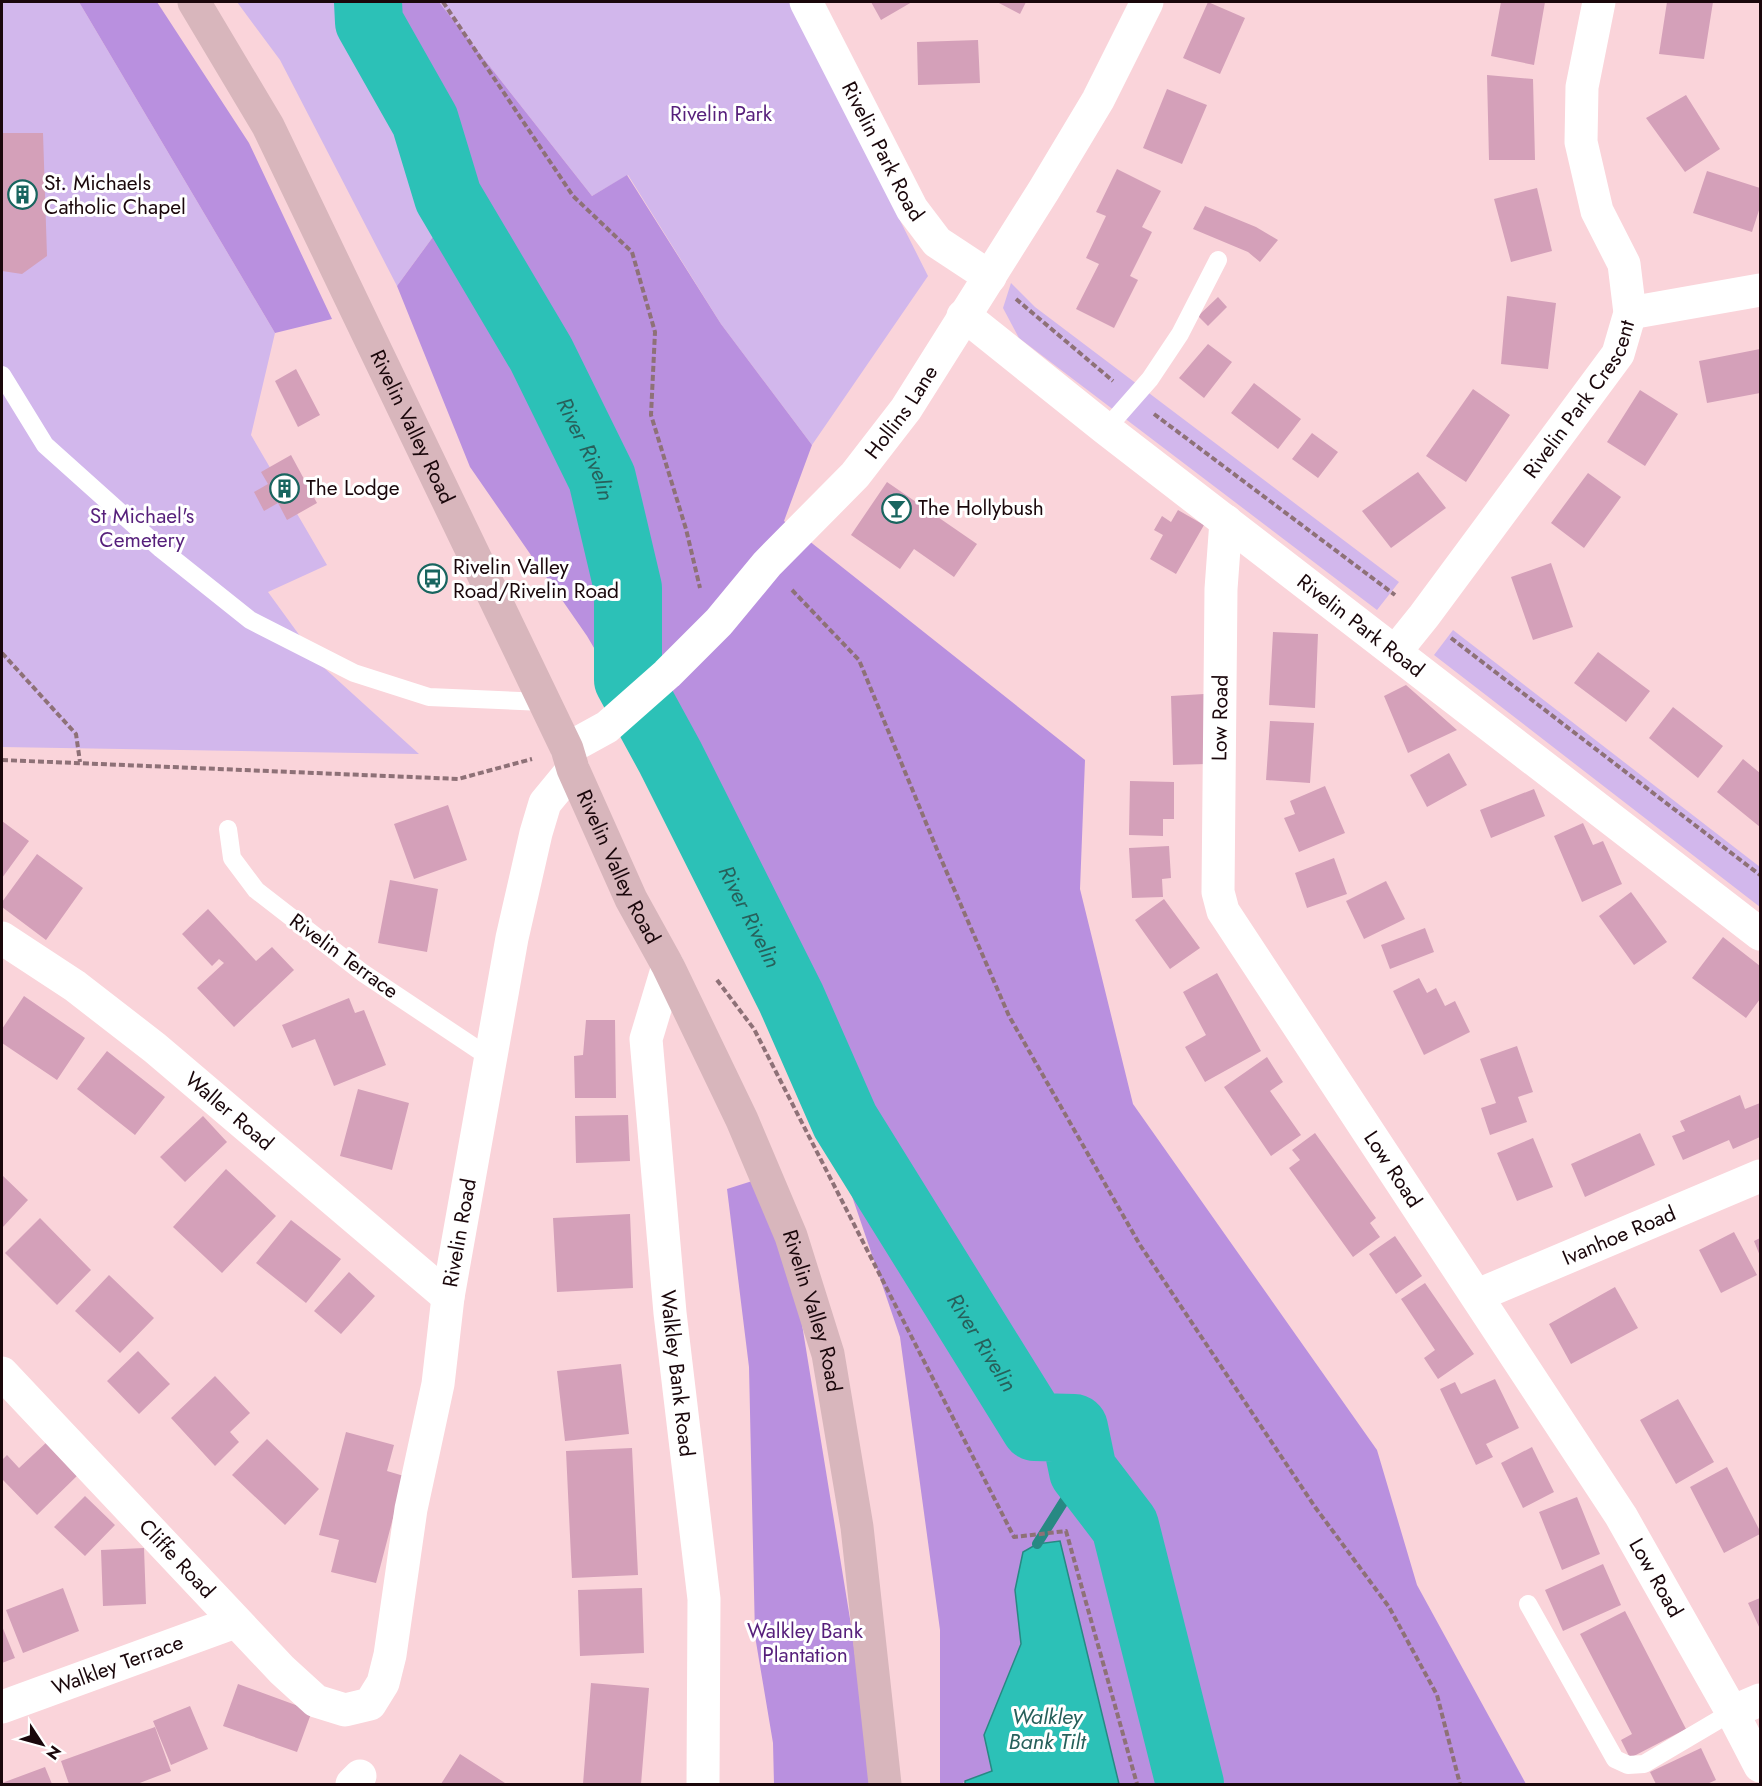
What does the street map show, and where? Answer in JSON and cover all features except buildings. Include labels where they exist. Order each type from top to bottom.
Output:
[{"type":"main road","name":"Rivelin Valley Road","points":[[194,2],[268,126],[544,702],[631,899],[669,966],[742,1120],[791,1236],[828,1354],[857,1527],[885,1785]]},
{"type":"street","name":"Rivelin Park Road","points":[[806,2],[912,209],[937,242],[990,278]]},
{"type":"street","name":"Hollins Lane","points":[[570,759],[667,674],[719,622],[767,564],[855,475],[906,409],[963,316],[990,278],[1098,100],[1147,2]]},
{"type":"street","name":"Rivelin Park Crescent","points":[[1395,652],[1618,354],[1630,313],[1624,264],[1597,212],[1581,142],[1582,87],[1599,2]]},
{"type":"street","points":[[1630,313],[1761,290]]},
{"type":"street","name":"Rivelin Park Road","points":[[963,316],[1226,522],[1761,934]]},
{"type":"street","name":"Low Road","points":[[1226,522],[1221,589],[1218,892],[1223,911],[1478,1295],[1746,1706],[1761,1766]]},
{"type":"street","name":"Rivelin Road","points":[[370,1704],[383,1683],[390,1655],[411,1509],[438,1384],[448,1297],[513,938],[536,832],[545,803],[570,759]]},
{"type":"street","name":"Waller Road","points":[[2,938],[75,986],[155,1048],[448,1297]]},
{"type":"street","name":"Walkley Bank Road","points":[[669,966],[646,1039],[670,1313],[704,1599],[703,1785]]},
{"type":"street","name":"Ivanhoe Road","points":[[1478,1295],[1761,1176]]},
{"type":"street","name":"Cliffe Road","points":[[3,1378],[235,1622],[316,1701],[345,1710],[370,1704]]},
{"type":"street","name":"Walkley Terrace","points":[[2,1707],[235,1622]]},
{"type":"lane","points":[[1106,429],[1150,379],[1180,334],[1218,260]]},
{"type":"lane","points":[[2,375],[45,445],[161,549],[250,620],[354,673],[429,697],[544,702]]},
{"type":"lane","name":"Rivelin Terrace","points":[[228,829],[232,858],[256,890],[363,974],[492,1059]]},
{"type":"lane","points":[[1528,1604],[1615,1759],[1628,1765],[1644,1764],[1746,1706]]},
{"type":"path","points":[[443,2],[573,196],[632,252],[655,332],[651,415],[686,529],[703,598],[719,622]]},
{"type":"path","points":[[990,278],[1133,398],[1424,616],[1761,875]]},
{"type":"path","points":[[767,564],[859,660],[1009,1016],[1140,1245],[1315,1507],[1389,1607],[1437,1695],[1460,1785]]},
{"type":"path","points":[[2,653],[75,735],[80,762]]},
{"type":"path","points":[[2,760],[458,779],[570,759]]},
{"type":"path","points":[[712,973],[754,1029],[1014,1537],[1066,1531],[1137,1785]]},
{"type":"green space","name":"St Michael's Cemetery","points":[[2,2],[79,2],[275,333],[251,435],[327,565],[268,592],[321,665],[419,754],[2,747]]},
{"type":"green space","points":[[79,2],[157,2],[249,143],[332,319],[275,333]]},
{"type":"green space","points":[[237,2],[367,2],[359,24],[547,299],[438,230],[397,286],[280,60]]},
{"type":"green space","points":[[367,2],[439,2],[592,196],[627,175],[721,324],[812,445],[784,521],[1085,760],[1080,889],[1133,1104],[1377,1450],[1417,1585],[1526,1784],[1119,1784],[1114,1769],[1015,1590],[1021,1644],[984,1735],[992,1771],[962,1784],[940,1784],[940,1630],[900,1337],[823,1111],[671,779],[587,636],[470,467],[397,286],[438,230],[546,297],[358,24]]},
{"type":"green space","name":"Rivelin Park","points":[[439,2],[790,2],[928,276],[812,445],[721,324],[628,175],[592,196]]},
{"type":"green space","points":[[1011,283],[1035,307],[1399,582],[1377,610],[1019,338],[1003,308]]},
{"type":"green space","points":[[1453,630],[1760,867],[1760,907],[1434,655]]},
{"type":"green space","name":"Walkley Bank Plantation","points":[[768,1176],[799,1306],[852,1631],[871,1784],[774,1784],[773,1743],[755,1636],[749,1367],[727,1189]]},
{"type":"water","name":"Walkley Bank Tilt","points":[[1060,1541],[1119,1784],[965,1784],[965,1781],[992,1771],[984,1735],[1021,1644],[1015,1590],[1023,1552],[1037,1544]]},
{"type":"waterway","name":"River Rivelin","points":[[368,2],[369,22],[425,121],[448,197],[541,354],[602,478],[628,588],[628,680],[670,757],[791,998],[845,1121],[1035,1427],[1074,1428],[1083,1471],[1125,1526],[1190,1784]]},
{"type":"waterway","points":[[1037,1544],[1083,1471]]},
{"type":"place","name":"St. Michaels Catholic Chapel","points":[[23,195]]},
{"type":"place","name":"The Lodge","points":[[285,488]]},
{"type":"place","name":"The Hollybush","points":[[897,508]]},
{"type":"place","name":"Rivelin Valley Road/Rivelin Road","points":[[432,579]]}]
